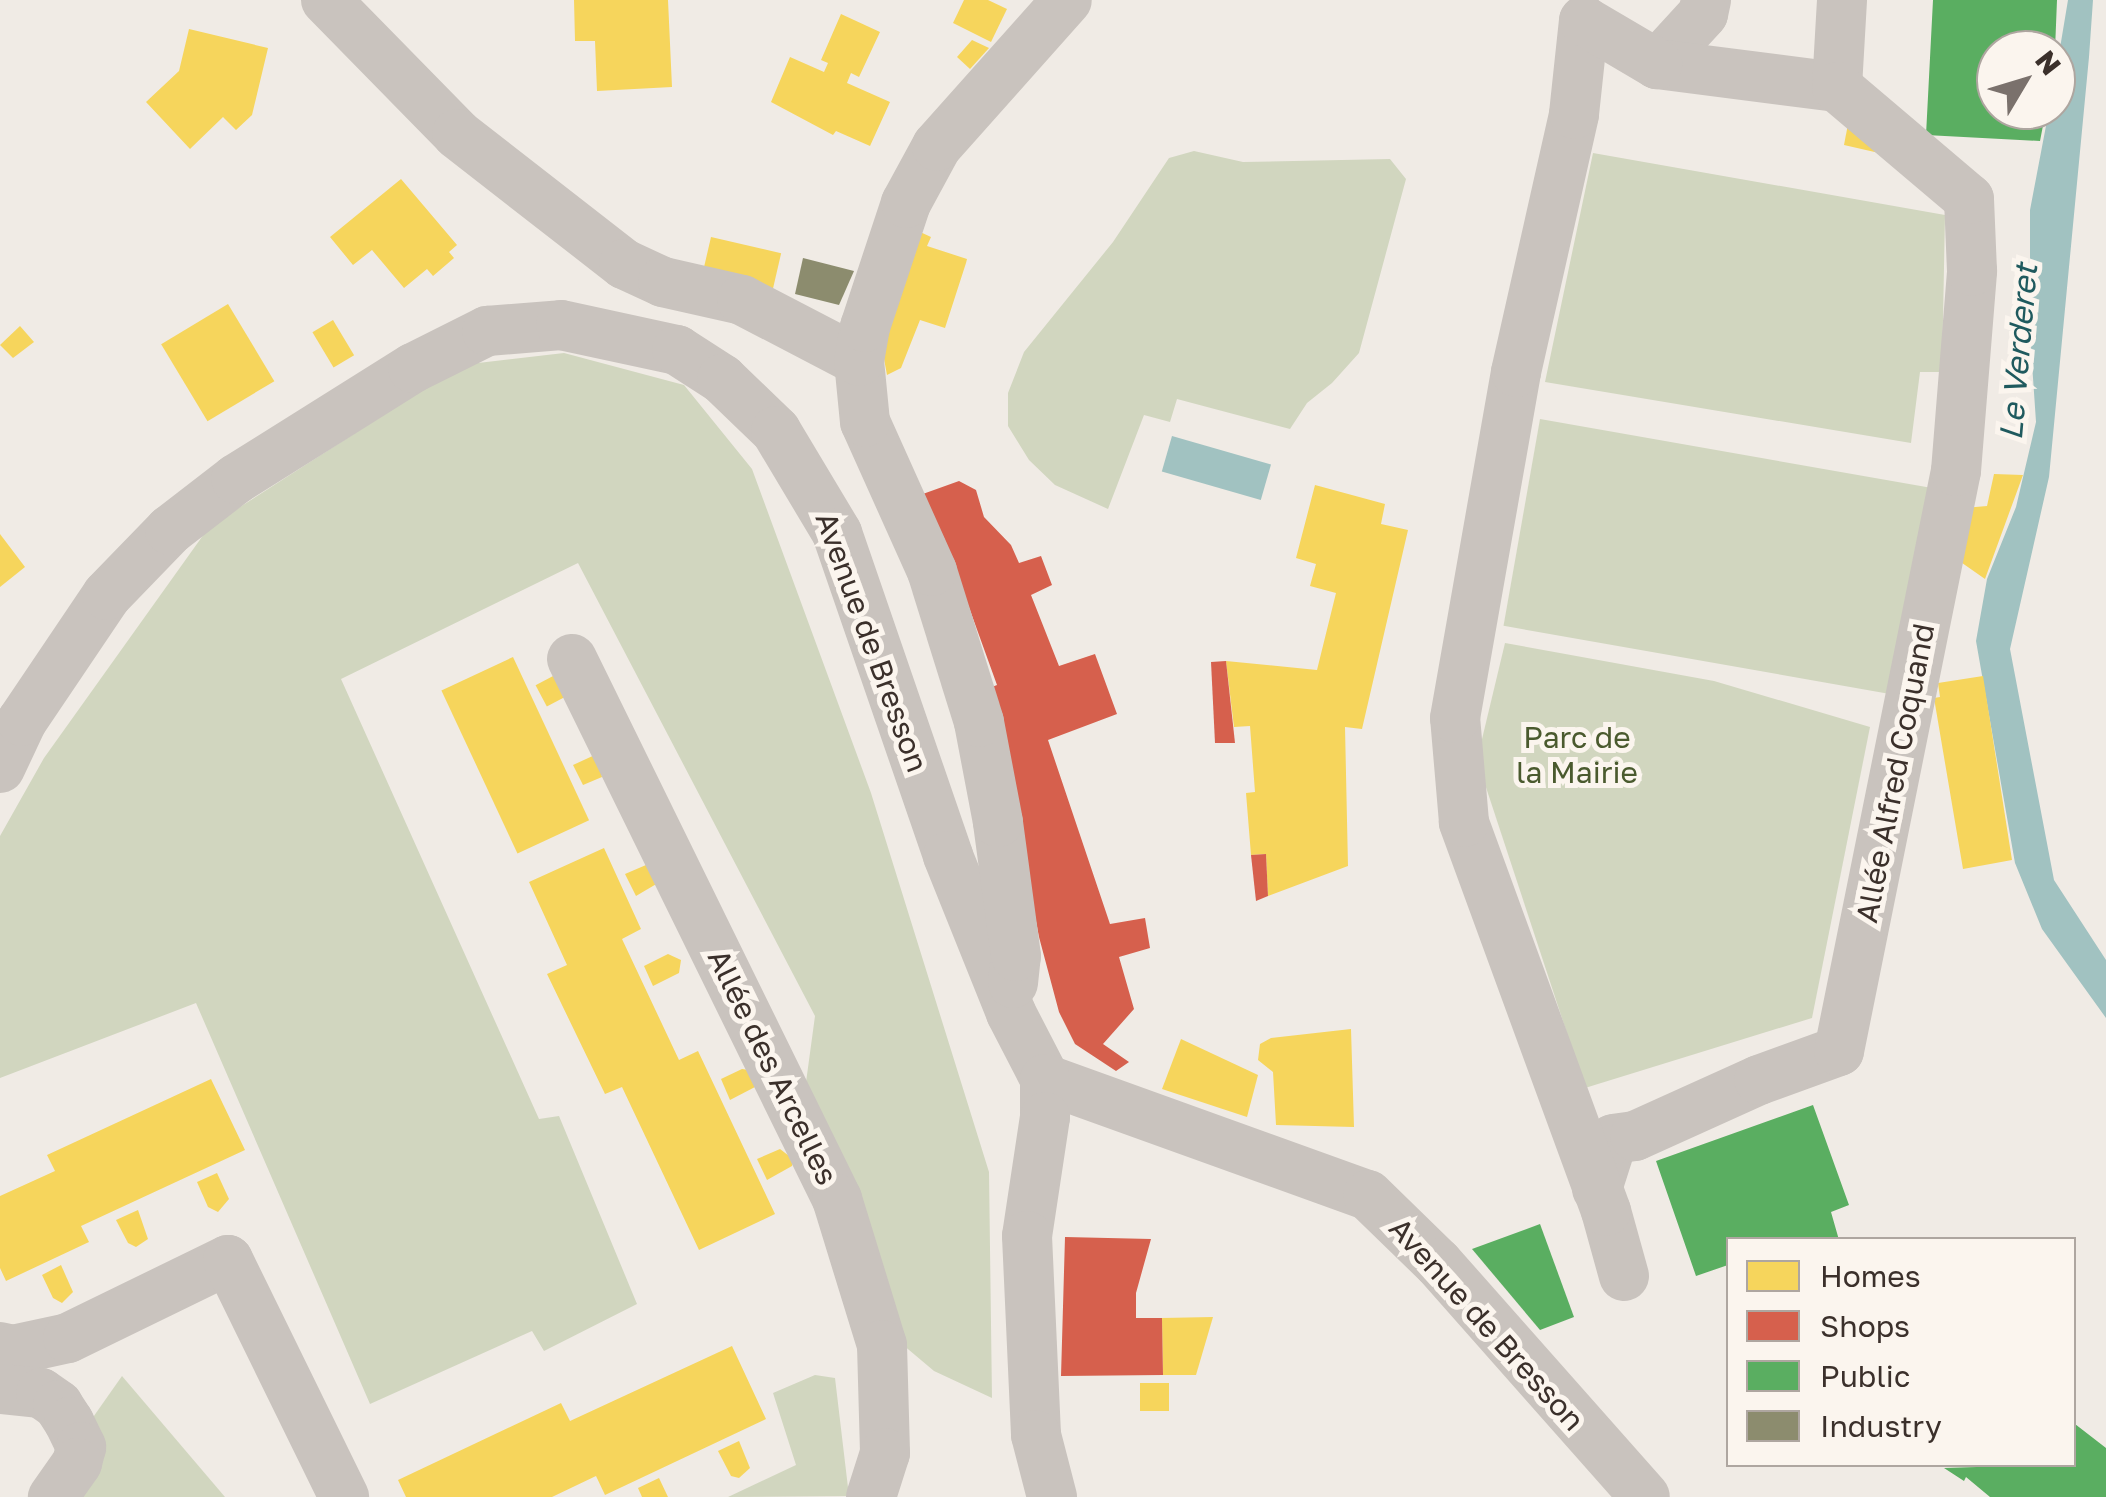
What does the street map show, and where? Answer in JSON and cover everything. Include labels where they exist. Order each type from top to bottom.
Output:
[{"type":"street","points":[[326,0],[457,134],[624,264],[664,282],[742,300],[860,361]]},
{"type":"street","points":[[1011,1012],[1016,956],[988,758],[932,571],[865,422],[860,361],[865,328],[906,203],[937,146],[1067,0]]},
{"type":"street","points":[[1658,64],[1703,14],[1706,0]]},
{"type":"street","points":[[1624,1276],[1597,1189],[1464,822],[1455,718],[1516,372],[1574,114],[1584,22],[1658,64],[1838,87],[1842,0]]},
{"type":"street","name":"Allée Alfred Coquand","points":[[1597,1189],[1613,1139],[1635,1136],[1760,1080],[1839,1051],[1956,471],[1972,271],[1969,200],[1838,87]]},
{"type":"street","name":"Avenue de Bresson","points":[[0,768],[22,721],[107,595],[170,530],[236,479],[413,368],[487,331],[561,325],[677,350],[722,379],[776,432],[808,478],[837,533],[864,601],[948,856],[1011,1012],[1045,1079],[1368,1195],[1438,1263],[1624,1490]]},
{"type":"street","name":"Allée des Arcelles","points":[[572,659],[838,1199],[882,1345],[885,1453],[871,1497]]},
{"type":"street","points":[[1045,1079],[1045,1117],[1027,1236],[1036,1435],[1052,1497]]},
{"type":"street","points":[[0,1347],[13,1350],[68,1338],[228,1260],[344,1497]]},
{"type":"street","points":[[0,1389],[40,1393],[58,1405],[81,1447],[77,1486]]},
{"type":"green space","points":[[1194,151],[1243,162],[1390,159],[1406,179],[1359,353],[1332,383],[1307,403],[1290,429],[1177,399],[1170,422],[1144,415],[1108,509],[1055,485],[1029,460],[1008,426],[1008,393],[1024,352],[1113,242],[1169,158]]},
{"type":"green space","points":[[1593,153],[1945,215],[1942,372],[1920,372],[1911,443],[1545,382]]},
{"type":"green space","points":[[564,353],[684,385],[752,469],[871,793],[989,1172],[992,1398],[934,1371],[896,1339],[804,1097],[815,1016],[578,563],[341,679],[539,1119],[559,1116],[637,1304],[544,1351],[532,1331],[370,1404],[196,1003],[0,1078],[0,836],[44,758],[209,527],[461,365]]},
{"type":"green space","points":[[1540,419],[1932,488],[1895,695],[1504,626]]},
{"type":"green space","name":"Parc de la Mairie","points":[[1505,643],[1714,681],[1870,727],[1812,1018],[1585,1088],[1477,760]]},
{"type":"green space","points":[[815,1375],[835,1378],[849,1496],[728,1497],[796,1465],[773,1393]]},
{"type":"green space","points":[[122,1376],[225,1497],[37,1497]]},
{"type":"water","name":"Le Verderet","points":[[2068,0],[2093,0],[2049,477],[2010,649],[2054,880],[2106,960],[2106,1018],[2042,929],[2015,863],[1976,641],[1987,579],[2016,507],[2036,422],[2030,334],[2030,210],[2045,130],[2076,130],[2076,30],[2063,30]]},
{"type":"water","points":[[1172,436],[1271,464],[1261,500],[1162,472]]},
{"type":"building: Homes","points":[[574,0],[668,0],[672,87],[597,91],[595,41],[575,41]]},
{"type":"building: Homes","points":[[964,0],[988,0],[1007,9],[991,42],[953,23]]},
{"type":"building: Homes","points":[[841,14],[880,32],[859,77],[851,73],[847,83],[890,102],[870,146],[836,131],[833,135],[771,102],[790,57],[824,72],[828,63],[821,60]]},
{"type":"building: Homes","points":[[189,29],[268,48],[252,115],[236,130],[223,117],[190,149],[146,102],[179,71]]},
{"type":"building: Homes","points":[[972,40],[989,48],[970,69],[957,57]]},
{"type":"building: Homes","points":[[1848,124],[1879,153],[1844,145]]},
{"type":"building: Homes","points":[[401,179],[457,245],[449,252],[454,258],[433,276],[427,269],[404,288],[372,250],[353,265],[330,237]]},
{"type":"building: Homes","points":[[918,231],[931,237],[927,246],[967,259],[945,328],[920,320],[901,368],[887,375],[882,348]]},
{"type":"building: Homes","points":[[711,237],[781,253],[773,290],[702,274]]},
{"type":"building: Homes","points":[[228,304],[274,381],[207,421],[161,344]]},
{"type":"building: Homes","points":[[333,320],[354,355],[334,368],[312,332]]},
{"type":"building: Homes","points":[[20,326],[34,342],[13,358],[0,345]]},
{"type":"building: Homes","points":[[1994,474],[2023,475],[1985,579],[1955,558],[1964,508],[1987,506]]},
{"type":"building: Homes","points":[[1315,485],[1385,504],[1381,524],[1408,530],[1362,729],[1345,727],[1348,866],[1268,896],[1266,854],[1251,855],[1246,793],[1255,792],[1250,726],[1234,727],[1226,661],[1317,670],[1336,593],[1310,586],[1316,564],[1296,558]]},
{"type":"building: Homes","points":[[0,534],[25,567],[0,587]]},
{"type":"building: Homes","points":[[513,657],[589,820],[517,854],[441,690]]},
{"type":"building: Homes","points":[[555,675],[566,696],[547,707],[536,685]]},
{"type":"building: Homes","points":[[1983,676],[2012,860],[1963,869],[1934,698],[1940,697],[1938,683]]},
{"type":"building: Homes","points":[[597,754],[602,777],[583,785],[573,765]]},
{"type":"building: Homes","points":[[604,848],[641,929],[622,939],[679,1060],[698,1051],[775,1214],[699,1250],[622,1087],[605,1094],[547,974],[567,965],[529,882]]},
{"type":"building: Homes","points":[[646,865],[658,883],[636,896],[625,874]]},
{"type":"building: Homes","points":[[668,954],[681,960],[679,973],[653,986],[644,966]]},
{"type":"building: Homes","points":[[1351,1029],[1354,1127],[1276,1125],[1273,1072],[1258,1060],[1260,1044],[1271,1038]]},
{"type":"building: Homes","points":[[1181,1039],[1258,1075],[1247,1117],[1162,1089]]},
{"type":"building: Homes","points":[[742,1069],[749,1070],[755,1087],[730,1100],[721,1079]]},
{"type":"building: Homes","points":[[211,1079],[245,1150],[81,1226],[89,1242],[6,1281],[0,1268],[0,1196],[55,1171],[47,1155]]},
{"type":"building: Homes","points":[[780,1149],[793,1159],[792,1166],[767,1180],[757,1159]]},
{"type":"building: Homes","points":[[217,1173],[229,1199],[218,1212],[208,1207],[197,1182]]},
{"type":"building: Homes","points":[[138,1210],[148,1239],[136,1247],[128,1243],[116,1220]]},
{"type":"building: Homes","points":[[61,1265],[73,1292],[62,1303],[53,1298],[42,1275]]},
{"type":"building: Homes","points":[[1213,1317],[1196,1375],[1163,1375],[1162,1318]]},
{"type":"building: Homes","points":[[732,1346],[766,1419],[605,1495],[596,1476],[552,1497],[406,1497],[398,1480],[561,1403],[570,1421]]},
{"type":"building: Homes","points":[[1140,1383],[1169,1383],[1169,1411],[1140,1411]]},
{"type":"building: Homes","points":[[739,1441],[750,1468],[739,1478],[731,1476],[718,1451]]},
{"type":"building: Homes","points":[[659,1478],[668,1497],[642,1497],[638,1488]]},
{"type":"building: Shops","points":[[959,481],[976,490],[984,517],[1011,545],[1019,563],[1041,556],[1052,585],[1031,595],[1059,666],[1095,654],[1117,714],[1048,740],[1110,924],[1145,918],[1150,948],[1119,957],[1134,1009],[1103,1044],[1129,1062],[1116,1071],[1075,1044],[1059,1012],[1039,937],[992,687],[997,685],[944,538],[920,495]]},
{"type":"building: Shops","points":[[1226,661],[1235,743],[1215,743],[1211,662]]},
{"type":"building: Shops","points":[[1266,854],[1268,896],[1256,901],[1251,855]]},
{"type":"building: Shops","points":[[1065,1237],[1151,1239],[1136,1293],[1136,1318],[1162,1318],[1163,1375],[1061,1376]]},
{"type":"building: Public","points":[[1933,0],[2057,0],[2056,30],[1976,30],[1976,130],[2042,130],[2040,141],[1926,135]]},
{"type":"building: Public","points":[[1813,1105],[1849,1205],[1831,1212],[1838,1237],[1726,1237],[1726,1266],[1696,1276],[1656,1161]]},
{"type":"building: Public","points":[[1540,1224],[1574,1317],[1540,1330],[1472,1249]]},
{"type":"building: Public","points":[[2076,1425],[2106,1448],[2106,1497],[1990,1497],[1966,1477],[1964,1481],[1944,1468],[2076,1467]]},
{"type":"building: Industry","points":[[803,258],[854,271],[839,305],[795,294]]}]
